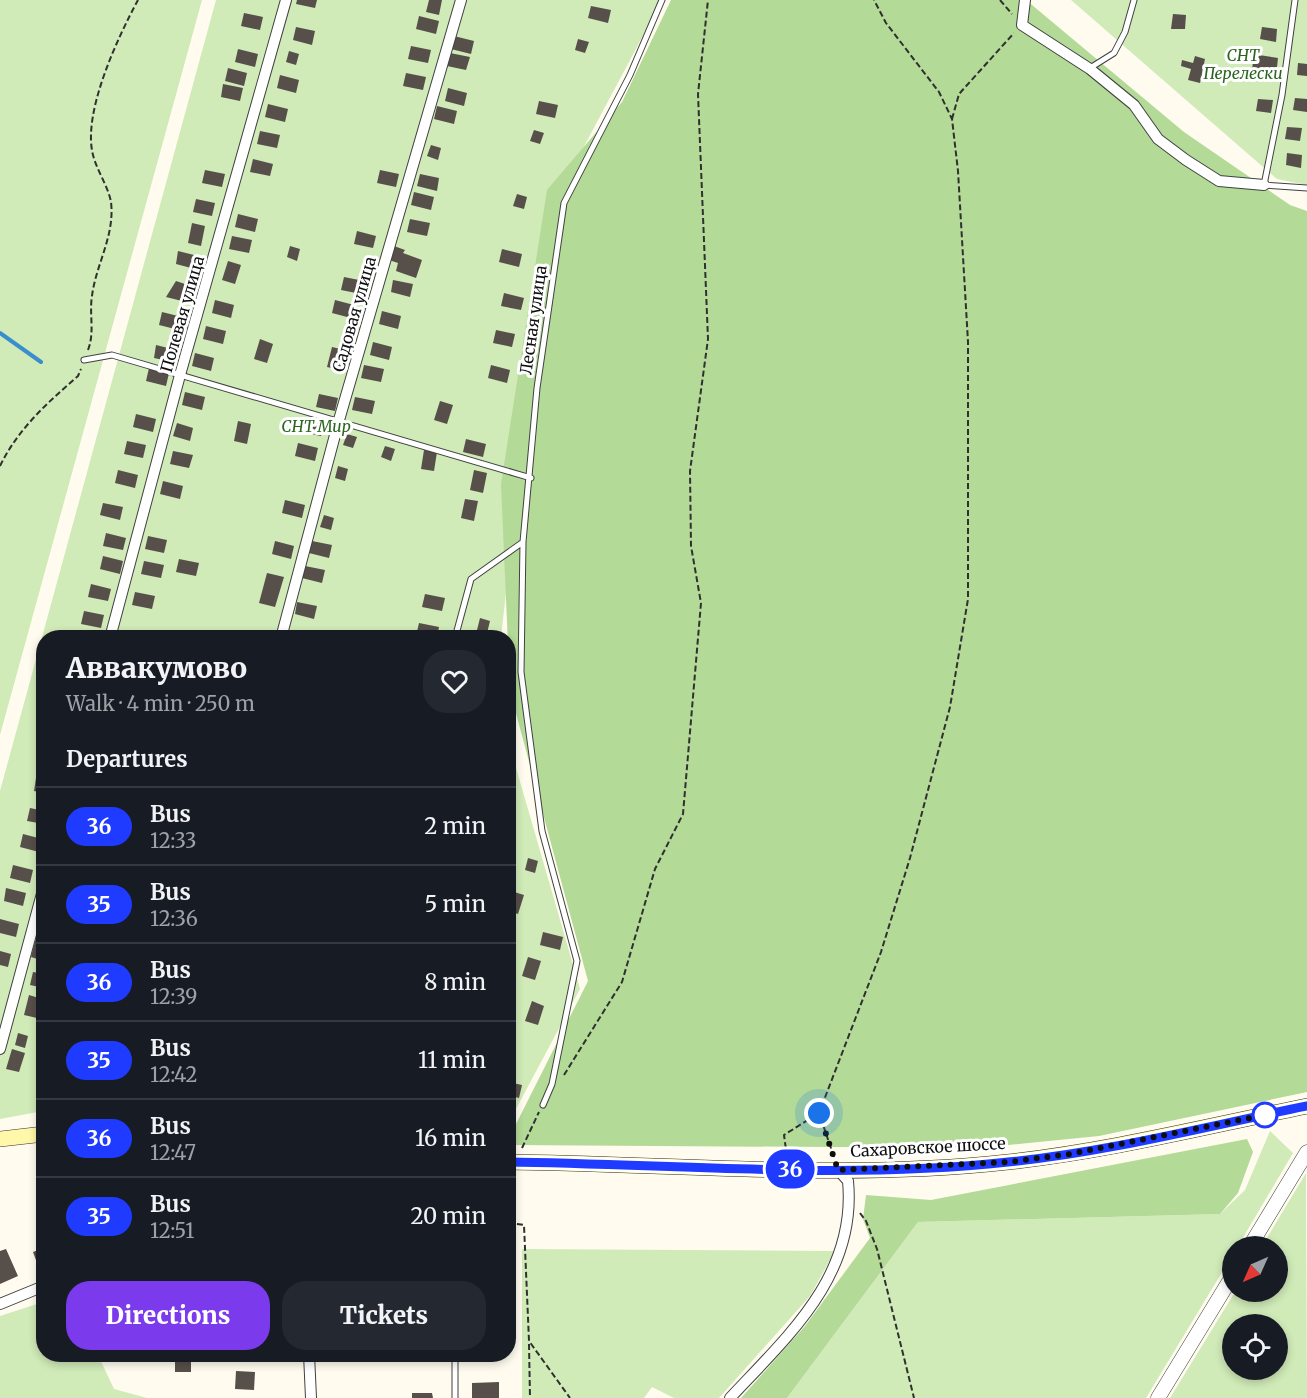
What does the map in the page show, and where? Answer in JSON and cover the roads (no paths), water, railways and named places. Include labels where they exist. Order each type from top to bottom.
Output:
[{"type":"main road","name":"Сахаровское шоссе","points":[[516,1162],[838,1170],[1009,1162],[1070,1154],[1307,1106]]},
{"type":"main road","points":[[0,1139],[36,1135]]},
{"type":"street","name":"Полевая улица","points":[[112,630],[180,375],[286,0]]},
{"type":"street","name":"Садовая улица","points":[[283,630],[339,420],[461,0]]},
{"type":"street","points":[[1025,0],[1022,25],[1090,69],[1134,105],[1158,139],[1219,181],[1264,185]]},
{"type":"street","points":[[0,1049],[36,916]]},
{"type":"street","points":[[1256,1236],[1307,1152]]},
{"type":"street","points":[[730,1398],[797,1325],[826,1286],[843,1249],[848,1181],[838,1170]]},
{"type":"street","points":[[0,1304],[36,1289]]},
{"type":"street","points":[[1158,1398],[1222,1293]]},
{"type":"street","points":[[309,1362],[311,1398]]},
{"type":"lane","name":"Лесная улица","points":[[543,1105],[552,1084],[577,960],[542,831],[521,672],[523,542],[531,478],[537,388],[564,202],[630,75],[663,0]]},
{"type":"lane","points":[[1090,69],[1114,53],[1125,32],[1134,0]]},
{"type":"lane","points":[[1295,0],[1282,95],[1264,185],[1307,188]]},
{"type":"lane","points":[[84,360],[112,355],[531,478]]},
{"type":"lane","points":[[457,630],[471,579],[523,542]]},
{"type":"lane","points":[[455,1362],[455,1398]]},
{"type":"waterway","points":[[0,333],[41,362]]},
{"type":"park label","name":"СНТ Перелески","points":[[1243,64]]},
{"type":"park label","name":"СНТ Мир","points":[[316,426]]}]
